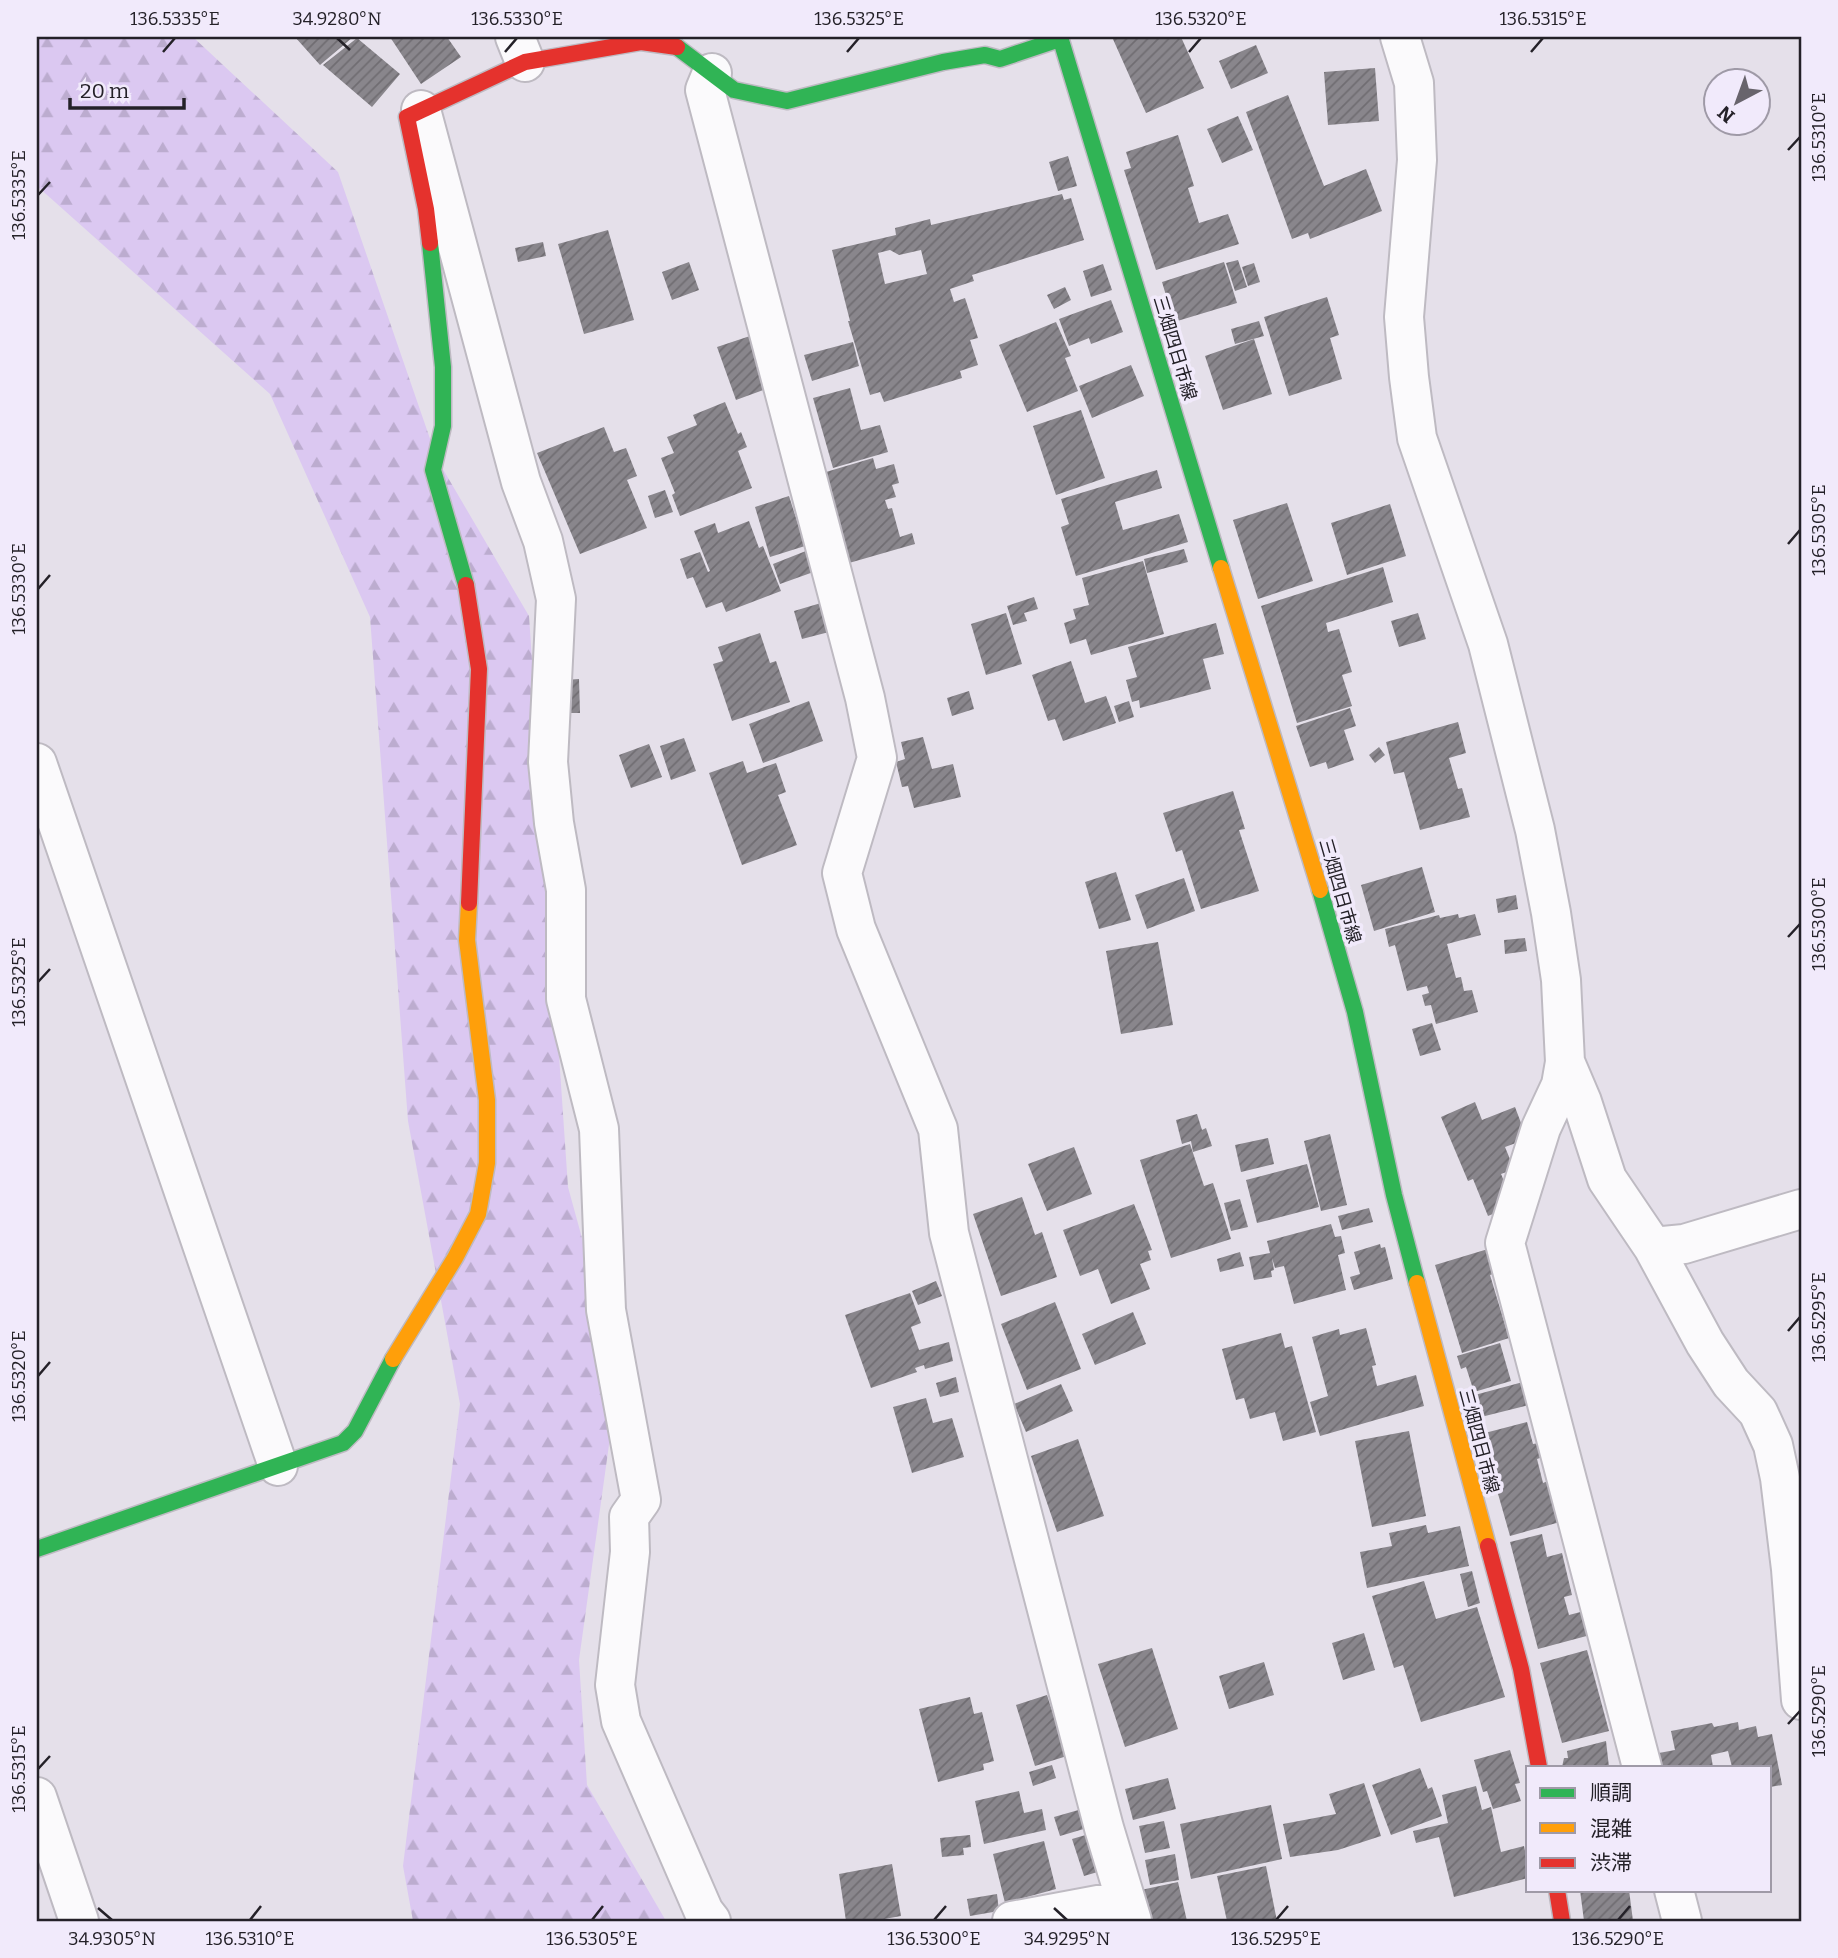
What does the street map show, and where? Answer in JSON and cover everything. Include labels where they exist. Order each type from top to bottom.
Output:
[{"type":"street","points":[[1400,37],[1414,83],[1417,160],[1404,317],[1417,438],[1488,644],[1535,830],[1561,981],[1565,1062],[1561,1085],[1541,1128],[1505,1243],[1642,1766]]},
{"type":"street","points":[[37,1549],[343,1443],[355,1431],[384,1374],[455,1258],[478,1214],[487,1163],[487,1100],[467,940],[479,669],[464,574],[433,470],[443,426],[443,367],[426,209],[407,117],[520,49],[640,42],[677,47],[734,90],[787,101],[943,62],[985,55],[1000,59],[1060,38]]},
{"type":"street","name":"三畑四日市線","points":[[1060,38],[1199,489],[1245,651],[1299,818],[1355,1012],[1394,1195],[1521,1669],[1539,1766]]},
{"type":"street","points":[[712,73],[705,90],[865,698],[877,758],[842,873],[856,929],[938,1129],[949,1233],[1128,1911],[1012,1921]]},
{"type":"street","points":[[421,110],[521,482],[544,541],[556,599],[548,762],[554,822],[566,890],[566,999],[599,1129],[606,1310],[641,1500],[629,1517],[630,1552],[615,1685],[621,1721],[704,1912],[711,1921]]},
{"type":"street","points":[[37,763],[278,1466]]},
{"type":"street","points":[[1565,1062],[1582,1102],[1607,1179],[1653,1247],[1705,1343],[1731,1383],[1758,1412],[1773,1445],[1780,1478],[1791,1569],[1801,1700]]},
{"type":"street","points":[[1653,1247],[1684,1244],[1801,1209]]},
{"type":"street","points":[[37,1797],[79,1921]]},
{"type":"street","points":[[1557,1892],[1562,1921]]},
{"type":"street","points":[[1675,1892],[1682,1921]]},
{"type":"green space","points":[[37,37],[193,37],[338,172],[437,459],[529,616],[568,1187],[619,1373],[579,1660],[587,1785],[666,1921],[413,1921],[403,1866],[460,1404],[408,1121],[370,617],[270,394],[37,186]]},
{"type":"building","points":[[295,37],[353,37],[320,65]]},
{"type":"building","points":[[390,37],[447,37],[461,57],[421,84]]},
{"type":"building","points":[[1112,37],[1181,37],[1204,88],[1146,113]]},
{"type":"building","points":[[357,38],[400,74],[372,107],[323,65]]},
{"type":"building","points":[[1256,45],[1268,73],[1231,89],[1219,61]]},
{"type":"building","points":[[1375,68],[1379,121],[1328,125],[1324,72]]},
{"type":"building","points":[[1288,95],[1324,186],[1366,169],[1382,211],[1310,239],[1308,233],[1292,239],[1246,112]]},
{"type":"building","points":[[1238,116],[1253,150],[1222,163],[1207,129]]},
{"type":"building","points":[[1178,135],[1194,186],[1188,188],[1199,223],[1228,214],[1239,244],[1156,270],[1124,170],[1131,168],[1126,152]]},
{"type":"building","points":[[1068,156],[1077,186],[1058,191],[1049,162]]},
{"type":"building","points":[[1062,194],[1064,200],[1071,198],[1084,240],[972,275],[974,281],[950,289],[954,302],[965,298],[978,338],[970,340],[978,365],[960,371],[962,378],[884,402],[880,392],[870,395],[848,321],[832,250],[896,235],[895,228],[930,219],[931,225]],"holes":[[[890,250],[899,255],[921,250],[927,274],[885,284],[878,253]]]},
{"type":"building","points":[[608,230],[634,320],[584,334],[558,244]]},
{"type":"building","points":[[543,242],[546,256],[518,262],[515,248]]},
{"type":"building","points":[[1238,260],[1247,287],[1235,291],[1226,263]]},
{"type":"building","points":[[689,262],[699,290],[672,300],[662,272]]},
{"type":"building","points":[[1224,262],[1237,303],[1174,322],[1162,282]]},
{"type":"building","points":[[1254,263],[1260,282],[1248,286],[1242,267]]},
{"type":"building","points":[[1103,264],[1112,290],[1091,297],[1083,271]]},
{"type":"building","points":[[1065,287],[1071,300],[1054,309],[1047,295]]},
{"type":"building","points":[[1327,297],[1339,335],[1330,338],[1342,379],[1289,396],[1264,317]]},
{"type":"building","points":[[1111,300],[1123,332],[1091,344],[1089,338],[1069,346],[1059,319]]},
{"type":"building","points":[[1259,321],[1264,336],[1235,344],[1231,329]]},
{"type":"building","points":[[1056,322],[1071,356],[1065,358],[1078,391],[1027,412],[999,345]]},
{"type":"building","points":[[750,336],[769,388],[736,400],[717,347]]},
{"type":"building","points":[[1254,339],[1272,394],[1223,410],[1205,356]]},
{"type":"building","points":[[853,342],[859,366],[812,381],[804,355]]},
{"type":"building","points":[[1131,365],[1144,396],[1092,418],[1079,386]]},
{"type":"building","points":[[850,388],[861,430],[880,425],[888,452],[833,468],[813,398]]},
{"type":"building","points":[[725,402],[738,434],[741,432],[747,447],[738,451],[752,488],[680,516],[672,495],[675,493],[661,458],[674,453],[667,437],[697,425],[693,415]]},
{"type":"building","points":[[1081,410],[1105,478],[1056,495],[1033,426]]},
{"type":"building","points":[[604,427],[614,452],[626,448],[637,476],[627,480],[647,528],[580,554],[537,453]]},
{"type":"building","points":[[873,458],[876,469],[894,464],[899,483],[892,485],[896,497],[885,500],[888,509],[892,508],[900,537],[912,533],[915,544],[849,563],[829,497],[833,496],[826,472]]},
{"type":"building","points":[[1157,470],[1162,488],[1115,502],[1123,530],[1179,514],[1188,542],[1076,576],[1061,527],[1069,524],[1061,499]]},
{"type":"building","points":[[665,490],[673,512],[655,518],[648,496]]},
{"type":"building","points":[[789,496],[805,546],[770,557],[755,507]]},
{"type":"building","points":[[1287,503],[1313,581],[1258,599],[1233,520]]},
{"type":"building","points":[[1390,504],[1406,556],[1347,575],[1331,523]]},
{"type":"building","points":[[749,521],[759,548],[763,546],[781,591],[726,612],[722,602],[706,608],[693,577],[687,579],[680,559],[700,552],[708,572],[710,571],[694,531],[715,523],[718,533]]},
{"type":"building","points":[[811,549],[819,570],[780,584],[773,564]]},
{"type":"building","points":[[1184,549],[1188,562],[1147,573],[1144,559]]},
{"type":"building","points":[[1143,561],[1164,634],[1091,655],[1086,639],[1070,644],[1064,623],[1076,619],[1073,609],[1089,605],[1082,578]]},
{"type":"building","points":[[1383,567],[1393,602],[1326,623],[1328,632],[1339,629],[1352,672],[1342,675],[1352,706],[1297,723],[1261,606]]},
{"type":"building","points":[[1034,597],[1038,609],[1024,613],[1027,621],[1013,625],[1007,606]]},
{"type":"building","points":[[821,603],[829,632],[802,639],[794,611]]},
{"type":"building","points":[[1006,613],[1022,664],[986,675],[971,624]]},
{"type":"building","points":[[1418,613],[1426,639],[1399,647],[1391,621]]},
{"type":"building","points":[[1216,623],[1224,654],[1203,659],[1211,689],[1140,708],[1139,700],[1132,702],[1126,680],[1137,677],[1128,647]]},
{"type":"building","points":[[760,633],[770,663],[776,661],[790,702],[732,721],[713,664],[723,661],[718,647]]},
{"type":"building","points":[[1071,661],[1085,703],[1106,696],[1116,723],[1063,741],[1055,719],[1048,721],[1032,675]]},
{"type":"building","points":[[579,679],[580,713],[565,713],[564,680]]},
{"type":"building","points":[[969,691],[974,709],[952,716],[947,698]]},
{"type":"building","points":[[809,701],[823,741],[763,763],[749,724]]},
{"type":"building","points":[[1129,701],[1134,717],[1119,722],[1114,706]]},
{"type":"building","points":[[1350,708],[1356,726],[1344,730],[1354,760],[1328,769],[1326,762],[1310,767],[1296,726]]},
{"type":"building","points":[[1458,722],[1466,753],[1449,758],[1458,789],[1462,788],[1470,817],[1420,830],[1404,772],[1394,774],[1386,742]]},
{"type":"building","points":[[923,737],[932,769],[953,764],[961,797],[914,808],[908,786],[902,787],[896,762],[905,759],[901,742]]},
{"type":"building","points":[[684,738],[696,771],[671,780],[660,746]]},
{"type":"building","points":[[649,744],[662,777],[631,788],[619,755]]},
{"type":"building","points":[[1379,747],[1385,755],[1375,763],[1369,755]]},
{"type":"building","points":[[743,761],[747,773],[776,763],[786,792],[778,795],[797,845],[742,865],[709,773]]},
{"type":"building","points":[[1233,791],[1245,829],[1239,830],[1259,891],[1201,909],[1182,850],[1176,852],[1163,813]]},
{"type":"building","points":[[1422,867],[1435,912],[1374,931],[1361,885]]},
{"type":"building","points":[[1116,872],[1131,920],[1099,929],[1085,882]]},
{"type":"building","points":[[1184,878],[1195,911],[1147,929],[1135,895]]},
{"type":"building","points":[[1516,895],[1518,909],[1498,913],[1496,899]]},
{"type":"building","points":[[1458,914],[1459,918],[1475,914],[1481,935],[1447,944],[1456,978],[1461,977],[1464,991],[1472,990],[1478,1012],[1436,1024],[1431,1005],[1425,1006],[1422,995],[1429,993],[1427,986],[1407,991],[1395,945],[1389,947],[1385,929],[1439,915],[1440,918]]},
{"type":"building","points":[[1525,938],[1527,951],[1505,954],[1504,940]]},
{"type":"building","points":[[1158,942],[1173,1025],[1121,1034],[1106,951]]},
{"type":"building","points":[[1432,1023],[1441,1050],[1420,1056],[1412,1029]]},
{"type":"building","points":[[1475,1102],[1482,1120],[1515,1107],[1527,1139],[1505,1147],[1514,1169],[1501,1174],[1507,1188],[1500,1211],[1488,1216],[1473,1179],[1468,1181],[1441,1117]]},
{"type":"building","points":[[1197,1114],[1202,1130],[1206,1128],[1212,1146],[1193,1152],[1191,1141],[1182,1144],[1176,1120]]},
{"type":"building","points":[[1330,1134],[1347,1205],[1321,1211],[1304,1141]]},
{"type":"building","points":[[1268,1138],[1274,1164],[1241,1172],[1235,1145]]},
{"type":"building","points":[[1190,1144],[1204,1186],[1213,1183],[1231,1239],[1171,1258],[1140,1160]]},
{"type":"building","points":[[1074,1147],[1092,1194],[1047,1211],[1028,1164]]},
{"type":"building","points":[[1307,1164],[1319,1207],[1257,1223],[1246,1180]]},
{"type":"building","points":[[1022,1197],[1035,1235],[1042,1232],[1057,1277],[1001,1296],[973,1214]]},
{"type":"building","points":[[1240,1199],[1248,1227],[1231,1231],[1224,1203]]},
{"type":"building","points":[[1134,1204],[1152,1250],[1148,1251],[1151,1260],[1140,1264],[1150,1289],[1111,1304],[1098,1269],[1080,1276],[1063,1230]]},
{"type":"building","points":[[1369,1208],[1373,1222],[1342,1230],[1338,1216]]},
{"type":"building","points":[[1331,1224],[1335,1237],[1341,1236],[1345,1253],[1338,1255],[1346,1290],[1294,1304],[1284,1266],[1275,1268],[1272,1258],[1272,1277],[1254,1280],[1249,1257],[1270,1253],[1267,1241]]},
{"type":"building","points":[[1380,1244],[1381,1248],[1385,1247],[1393,1279],[1354,1290],[1350,1277],[1360,1274],[1354,1252]]},
{"type":"building","points":[[1488,1249],[1496,1273],[1490,1275],[1509,1338],[1462,1353],[1435,1265]]},
{"type":"building","points":[[1240,1252],[1244,1266],[1220,1272],[1217,1259]]},
{"type":"building","points":[[936,1281],[942,1296],[918,1305],[912,1291]]},
{"type":"building","points":[[910,1293],[921,1323],[911,1327],[919,1350],[949,1342],[953,1361],[925,1369],[924,1365],[915,1368],[917,1372],[871,1388],[845,1315]]},
{"type":"building","points":[[1055,1302],[1081,1369],[1027,1390],[1001,1324]]},
{"type":"building","points":[[1133,1312],[1146,1344],[1095,1365],[1082,1334]]},
{"type":"building","points":[[1366,1328],[1376,1365],[1372,1366],[1377,1386],[1416,1375],[1424,1406],[1320,1436],[1310,1402],[1328,1396],[1312,1337],[1339,1329],[1340,1335]]},
{"type":"building","points":[[1281,1333],[1285,1348],[1292,1346],[1316,1432],[1283,1441],[1275,1412],[1250,1419],[1244,1398],[1236,1400],[1222,1349]]},
{"type":"building","points":[[1500,1343],[1511,1381],[1474,1392],[1466,1367],[1461,1369],[1457,1356]]},
{"type":"building","points":[[956,1377],[959,1392],[940,1397],[936,1383]]},
{"type":"building","points":[[1523,1382],[1529,1405],[1477,1418],[1471,1396]]},
{"type":"building","points":[[1061,1384],[1073,1411],[1026,1432],[1014,1404]]},
{"type":"building","points":[[926,1398],[933,1423],[952,1418],[964,1457],[912,1473],[893,1407]]},
{"type":"building","points":[[1527,1422],[1533,1444],[1539,1443],[1543,1457],[1537,1459],[1543,1483],[1548,1481],[1560,1522],[1510,1536],[1481,1434]]},
{"type":"building","points":[[1409,1431],[1426,1516],[1372,1527],[1355,1441]]},
{"type":"building","points":[[1078,1439],[1104,1516],[1057,1532],[1031,1456]]},
{"type":"building","points":[[1426,1525],[1428,1533],[1460,1526],[1469,1566],[1367,1588],[1360,1552],[1392,1546],[1389,1533]]},
{"type":"building","points":[[1542,1534],[1547,1557],[1562,1553],[1572,1595],[1564,1597],[1569,1615],[1588,1610],[1594,1634],[1538,1649],[1510,1542]]},
{"type":"building","points":[[1472,1571],[1480,1603],[1468,1607],[1460,1574]]},
{"type":"building","points":[[1424,1581],[1436,1619],[1477,1607],[1505,1697],[1421,1722],[1403,1665],[1394,1668],[1372,1596]]},
{"type":"building","points":[[1364,1633],[1375,1670],[1343,1680],[1332,1643]]},
{"type":"building","points":[[1152,1648],[1178,1729],[1125,1747],[1098,1664]]},
{"type":"building","points":[[1587,1650],[1609,1731],[1562,1743],[1540,1663]]},
{"type":"building","points":[[1264,1662],[1274,1695],[1229,1709],[1219,1676]]},
{"type":"building","points":[[1047,1695],[1067,1756],[1035,1766],[1016,1705]]},
{"type":"building","points":[[970,1697],[974,1714],[982,1712],[994,1761],[983,1764],[984,1770],[938,1782],[919,1709]]},
{"type":"building","points":[[1738,1722],[1739,1730],[1756,1726],[1758,1737],[1772,1734],[1782,1785],[1772,1787],[1772,1766],[1732,1766],[1728,1751],[1711,1755],[1713,1766],[1661,1766],[1659,1753],[1675,1750],[1671,1731],[1712,1723],[1714,1727]]},
{"type":"building","points":[[1606,1741],[1609,1766],[1562,1766],[1564,1758],[1568,1758],[1567,1751]]},
{"type":"building","points":[[1510,1750],[1520,1783],[1515,1784],[1521,1801],[1493,1809],[1487,1791],[1483,1792],[1474,1760]]},
{"type":"building","points":[[1052,1765],[1056,1778],[1033,1786],[1029,1772]]},
{"type":"building","points":[[1420,1768],[1428,1789],[1432,1787],[1442,1816],[1391,1835],[1372,1785]]},
{"type":"building","points":[[1168,1778],[1176,1809],[1133,1820],[1125,1789]]},
{"type":"building","points":[[1364,1783],[1381,1836],[1338,1850],[1290,1857],[1283,1824],[1336,1814],[1329,1794]]},
{"type":"building","points":[[1476,1786],[1482,1810],[1491,1807],[1501,1852],[1524,1846],[1526,1879],[1454,1897],[1439,1837],[1416,1843],[1413,1831],[1448,1823],[1442,1795]]},
{"type":"building","points":[[1019,1791],[1024,1813],[1042,1809],[1046,1830],[984,1844],[975,1801]]},
{"type":"building","points":[[1271,1805],[1282,1859],[1191,1879],[1180,1824]]},
{"type":"building","points":[[1082,1809],[1087,1828],[1060,1836],[1054,1817]]},
{"type":"building","points":[[1164,1821],[1170,1848],[1145,1853],[1139,1826]]},
{"type":"building","points":[[1089,1834],[1101,1871],[1084,1876],[1072,1839]]},
{"type":"building","points":[[970,1835],[971,1847],[963,1848],[964,1855],[942,1857],[940,1838]]},
{"type":"building","points":[[1044,1841],[1056,1889],[1005,1903],[993,1854]]},
{"type":"building","points":[[1175,1854],[1179,1880],[1150,1885],[1145,1860]]},
{"type":"building","points":[[892,1864],[901,1916],[873,1921],[846,1921],[839,1874]]},
{"type":"building","points":[[1266,1866],[1277,1921],[1227,1921],[1217,1876]]},
{"type":"building","points":[[1178,1882],[1187,1921],[1147,1921],[1141,1890]]},
{"type":"building","points":[[1580,1892],[1629,1892],[1633,1921],[1584,1921]]},
{"type":"building","points":[[997,1894],[999,1911],[970,1916],[967,1899]]},
{"type":"traffic: fast","points":[[1060,37],[1221,568]]},
{"type":"traffic: fast","points":[[677,47],[734,90],[787,101],[943,62],[985,55],[1000,59],[1060,39]]},
{"type":"traffic: fast","points":[[430,243],[443,367],[443,426],[433,470],[466,585]]},
{"type":"traffic: fast","points":[[1320,890],[1355,1012],[1394,1195],[1417,1283]]},
{"type":"traffic: fast","points":[[37,1549],[343,1443],[355,1431],[393,1359]]},
{"type":"traffic: slow","points":[[1221,568],[1320,890]]},
{"type":"traffic: slow","points":[[393,1359],[455,1258],[478,1214],[487,1163],[487,1100],[467,940],[469,903]]},
{"type":"traffic: slow","points":[[1417,1283],[1488,1546]]},
{"type":"traffic: jam","points":[[430,243],[426,209],[407,117],[525,62],[641,42],[677,47]]},
{"type":"traffic: jam","points":[[466,585],[479,669],[469,903]]},
{"type":"traffic: jam","points":[[1488,1546],[1521,1669],[1539,1766]]},
{"type":"traffic: jam","points":[[1557,1892],[1562,1921]]}]
